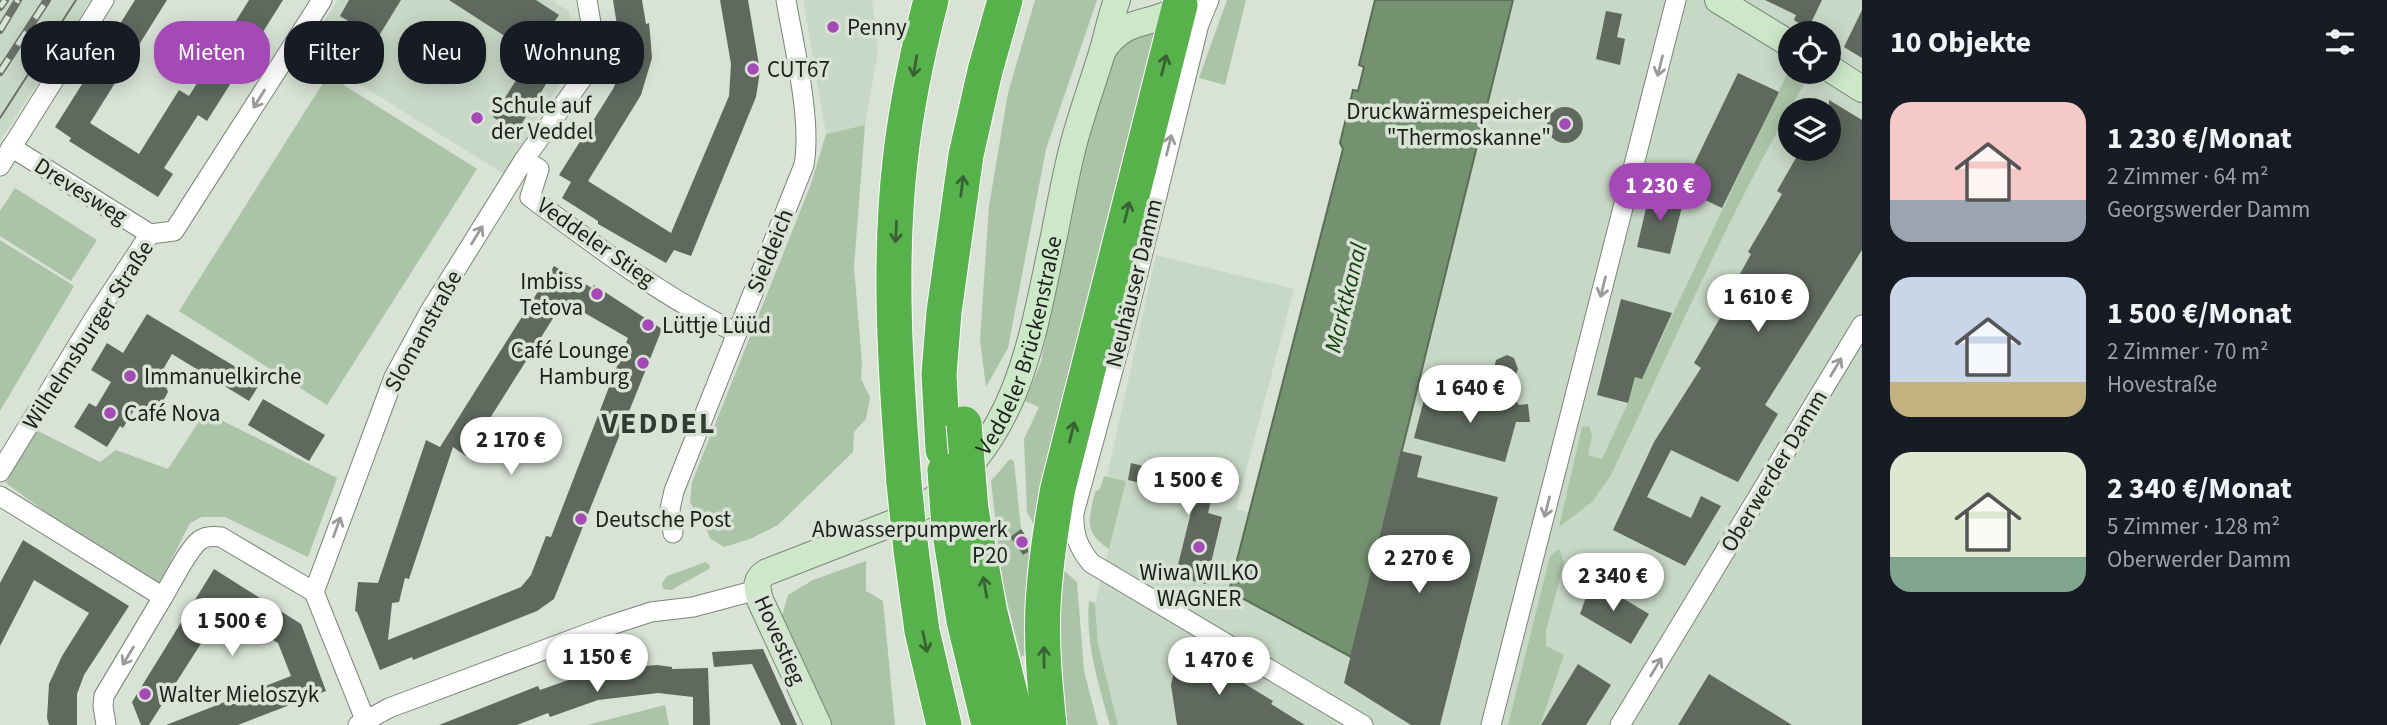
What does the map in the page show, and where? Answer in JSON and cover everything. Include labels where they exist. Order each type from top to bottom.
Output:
[{"type":"highway","points":[[931,0],[915,61],[900,164],[894,269],[898,402],[911,551],[922,631],[944,725]]},
{"type":"highway","points":[[989,725],[964,621],[953,437],[939,374],[944,312],[966,155],[1005,0]]},
{"type":"highway","points":[[1049,725],[1044,680],[1043,607],[1049,537],[1058,488],[1195,3]]},
{"type":"highway","points":[[960,519],[990,613],[1018,725]]},
{"type":"street","points":[[0,166],[104,0]]},
{"type":"street","name":"Wilhelmsburger Straße","points":[[0,472],[95,317],[150,234],[174,231],[322,0]]},
{"type":"street","name":"Slomanstraße","points":[[314,592],[394,377],[430,311],[524,160],[594,62],[595,46],[587,0]]},
{"type":"street","name":"Sieldeich","points":[[674,533],[670,516],[671,499],[800,176],[806,153],[805,122],[786,0]]},
{"type":"street","name":"Veddeler Brückenstraße","points":[[820,551],[898,522],[937,497],[978,455],[1014,395],[1036,325],[1074,142],[1117,0]]},
{"type":"street","points":[[1491,725],[1676,0]]},
{"type":"street","points":[[1718,0],[1778,37]]},
{"type":"street","name":"Veddeler Brückenstraße","points":[[1102,51],[1122,29],[1195,3]]},
{"type":"street","name":"Neuhäuser Damm","points":[[1195,3],[1199,24],[1125,326],[1074,513],[1075,538],[1091,564],[1363,725]]},
{"type":"street","points":[[1841,76],[1862,89]]},
{"type":"street","name":"Drevesweg","points":[[11,147],[150,234]]},
{"type":"street","name":"Veddeler Stieg","points":[[524,160],[539,169],[530,197],[610,257],[691,308],[737,333]]},
{"type":"street","name":"Oberwerder Damm","points":[[1620,725],[1862,325]]},
{"type":"street","points":[[3,505],[163,597]]},
{"type":"street","points":[[106,725],[104,696],[195,545],[204,538],[221,537],[314,592],[362,723],[389,708],[608,626],[651,612],[693,607],[757,590]]},
{"type":"street","name":"Hovestieg","points":[[818,725],[757,590],[758,581],[763,574],[820,551]]},
{"type":"shaded area","points":[[0,0],[91,0],[77,21],[21,21],[21,84],[37,84],[0,141]]},
{"type":"shaded area","points":[[338,0],[551,0],[569,11],[570,21],[500,21],[500,84],[559,84],[504,174],[359,84],[384,84],[384,21],[325,21]]},
{"type":"shaded area","points":[[803,0],[872,0],[878,52],[865,125],[826,134]]},
{"type":"shaded area","points":[[1035,0],[1097,0],[1046,149],[1008,348],[986,387],[980,340],[989,206],[1008,93]]},
{"type":"shaded area","points":[[1227,0],[1246,0],[1225,85],[1199,78]]},
{"type":"shaded area","points":[[1513,0],[1862,0],[1862,725],[1118,725],[1098,644],[1095,603],[1126,481],[1107,476],[1156,255],[1294,289],[1236,509],[1251,513],[1229,590],[1401,451],[1431,339]]},
{"type":"shaded area","points":[[1162,27],[1038,533],[1027,512],[1024,439],[1039,407],[1025,401],[1041,362],[1086,138],[1113,50],[1130,35]]},
{"type":"shaded area","points":[[322,84],[342,84],[477,169],[327,405],[179,311]]},
{"type":"shaded area","points":[[1782,84],[1804,84],[1796,98],[1778,98],[1778,129],[1727,228],[1611,475],[1592,502],[1559,527],[1582,427],[1589,426],[1592,435],[1588,455],[1602,459],[1628,403],[1635,377],[1642,379]]},
{"type":"shaded area","points":[[865,125],[854,267],[861,379],[870,397],[866,419],[854,432],[853,452],[778,525],[750,539],[724,547],[711,539],[690,502],[692,482],[811,184],[826,134]]},
{"type":"shaded area","points":[[15,188],[97,240],[71,281],[0,236],[0,211]]},
{"type":"shaded area","points":[[0,240],[74,286],[0,411]]},
{"type":"shaded area","points":[[205,412],[337,478],[308,557],[225,517],[202,517],[190,523],[159,584],[91,546],[6,483],[34,429],[100,462],[116,450],[168,469]]},
{"type":"shaded area","points":[[1010,459],[1014,461],[1021,529],[1010,537],[1023,555],[1034,547],[1034,650],[1021,657],[1003,585],[991,481]]},
{"type":"shaded area","points":[[1104,476],[1126,481],[1109,549],[1095,537],[1090,525],[1095,492],[1100,489]]},
{"type":"shaded area","points":[[1559,549],[1564,562],[1546,631],[1546,646],[1564,655],[1540,725],[1508,725],[1550,556]]},
{"type":"shaded area","points":[[866,561],[866,591],[883,601],[895,725],[831,725],[782,616],[788,595],[813,580]]},
{"type":"shaded area","points":[[706,562],[710,566],[709,569],[671,590],[663,589],[662,583],[667,576]]},
{"type":"shaded area","points":[[1060,567],[1077,582],[1084,671],[1098,725],[1064,725],[1056,654]]},
{"type":"shaded area","points":[[1089,601],[1095,603],[1098,644],[1118,725],[1110,725],[1097,679],[1089,632]]},
{"type":"shaded area","points":[[665,705],[669,725],[587,725]]},
{"type":"water","name":"Marktkanal","points":[[1375,0],[1513,0],[1351,657],[1229,591],[1343,149],[1340,143],[1353,90],[1358,91],[1364,67],[1359,65]]},
{"type":"building","points":[[135,0],[167,0],[140,43],[140,21],[122,21]]},
{"type":"building","points":[[249,0],[283,0],[270,21],[236,21]]},
{"type":"building","points":[[349,0],[401,0],[384,28],[384,21],[348,21],[340,16]]},
{"type":"building","points":[[449,0],[536,0],[559,15],[555,21],[500,21],[500,33],[486,24],[486,21],[481,21]]},
{"type":"building","points":[[613,0],[642,0],[646,24],[649,23],[652,58],[641,95],[588,181],[671,233],[729,96],[731,64],[720,0],[748,0],[760,71],[756,97],[691,256],[674,250],[666,263],[598,224],[598,221],[562,198],[571,182],[559,175],[615,84],[644,84],[644,21],[616,21]]},
{"type":"building","points":[[1765,0],[1822,0],[1812,21],[1796,21],[1796,15]]},
{"type":"building","points":[[1862,10],[1862,58],[1844,47]]},
{"type":"building","points":[[1606,11],[1622,14],[1617,37],[1625,39],[1620,65],[1596,59]]},
{"type":"building","points":[[1738,73],[1779,92],[1722,208],[1682,189]]},
{"type":"building","points":[[82,84],[114,84],[90,123],[139,154],[179,90],[189,96],[196,84],[230,84],[207,121],[198,115],[164,168],[173,174],[158,197],[69,141],[71,138],[55,127]]},
{"type":"building","points":[[514,84],[546,84],[516,133],[493,117]]},
{"type":"building","name":"Druckwärmespeicher \"Thermoskanne\"","points":[[1565,107],[1578,112],[1583,125],[1578,138],[1565,143],[1552,138],[1547,125],[1552,112]]},
{"type":"building","points":[[1841,107],[1862,120],[1862,250],[1765,405],[1778,414],[1738,482],[1671,450],[1647,497],[1691,518],[1701,496],[1721,506],[1685,566],[1613,530],[1654,442],[1701,368],[1694,363],[1730,301],[1726,299],[1751,254],[1748,252],[1782,194],[1777,191],[1794,161],[1841,161]]},
{"type":"building","points":[[1650,191],[1684,199],[1670,254],[1637,247]]},
{"type":"building","points":[[554,266],[592,288],[594,285],[662,329],[554,599],[537,611],[413,660],[412,657],[380,670],[355,611],[358,582],[378,583],[426,440],[440,447]],"holes":[[[564,301],[628,338],[551,537],[546,536],[531,575],[521,587],[388,640],[392,603],[399,602],[405,578],[409,579],[453,447],[466,456]]]},
{"type":"building","points":[[1621,299],[1672,313],[1642,379],[1635,377],[1628,403],[1597,395]]},
{"type":"building","points":[[147,314],[261,382],[249,401],[172,354],[158,378],[165,383],[168,392],[163,401],[152,404],[148,411],[137,405],[107,447],[74,427],[89,403],[96,407],[111,382],[91,370],[107,343],[123,353]]},
{"type":"building","points":[[1507,355],[1514,358],[1518,369],[1515,376],[1506,383],[1494,368],[1496,360]]},
{"type":"building","points":[[1426,392],[1496,410],[1501,397],[1516,401],[1519,405],[1528,404],[1530,422],[1516,422],[1505,462],[1414,438]]},
{"type":"building","points":[[263,399],[325,435],[309,461],[248,425]]},
{"type":"building","points":[[1401,451],[1422,456],[1417,477],[1498,497],[1440,725],[1411,725],[1344,683]]},
{"type":"building","points":[[1131,463],[1147,467],[1148,463],[1216,481],[1208,513],[1222,517],[1206,584],[1175,577],[1195,496],[1128,480]]},
{"type":"building","name":"Abwasserpumpwerk P20","points":[[1021,529],[1029,540],[1028,552],[1023,555],[1010,537]]},
{"type":"building","points":[[23,540],[129,606],[84,675],[77,694],[77,725],[49,725],[49,684],[62,656],[89,613],[34,580],[0,646],[0,583]]},
{"type":"building","points":[[214,569],[301,624],[326,691],[238,725],[166,725],[291,676],[278,643],[223,609],[149,725],[141,725],[132,702]]},
{"type":"building","points":[[1592,580],[1649,614],[1631,644],[1580,614]]},
{"type":"building","points":[[1180,644],[1273,701],[1271,704],[1305,725],[1177,725],[1171,685]]},
{"type":"building","points":[[763,649],[797,725],[781,725],[752,664],[714,667],[712,652]]},
{"type":"building","points":[[1578,664],[1611,685],[1586,725],[1541,725]]},
{"type":"building","points":[[657,665],[672,669],[708,668],[710,725],[693,725],[693,697],[658,693],[598,700],[550,717],[548,713],[517,725],[439,725],[538,686],[540,690],[597,670]]},
{"type":"building","points":[[1709,674],[1745,696],[1792,725],[1678,725]]},
{"type":"tram line","points":[[0,118],[76,0]]},
{"type":"railway","points":[[0,7],[5,0]]},
{"type":"railway","points":[[0,30],[18,0]]},
{"type":"railway","points":[[0,72],[47,0]]},
{"type":"place","name":"Penny","points":[[833,27]]},
{"type":"place","name":"CUT67","points":[[753,69]]},
{"type":"place","name":"Schule auf der Veddel","points":[[477,118]]},
{"type":"place","name":"Druckwärmespeicher \"Thermoskanne\"","points":[[1565,124]]},
{"type":"place","name":"Imbiss Tetova","points":[[597,294]]},
{"type":"place","name":"Lüttje Lüüd","points":[[648,325]]},
{"type":"place","name":"Café Lounge Hamburg","points":[[643,363]]},
{"type":"place","name":"Immanuelkirche","points":[[130,376]]},
{"type":"place","name":"Café Nova","points":[[110,413]]},
{"type":"place","name":"Deutsche Post","points":[[581,519]]},
{"type":"place","name":"Abwasserpumpwerk P20","points":[[1022,542]]},
{"type":"place","name":"Wiwa WILKO WAGNER","points":[[1199,547]]},
{"type":"place","name":"Walter Mieloszyk","points":[[145,694]]},
{"type":"district","name":"VEDDEL","points":[[659,423]]}]
